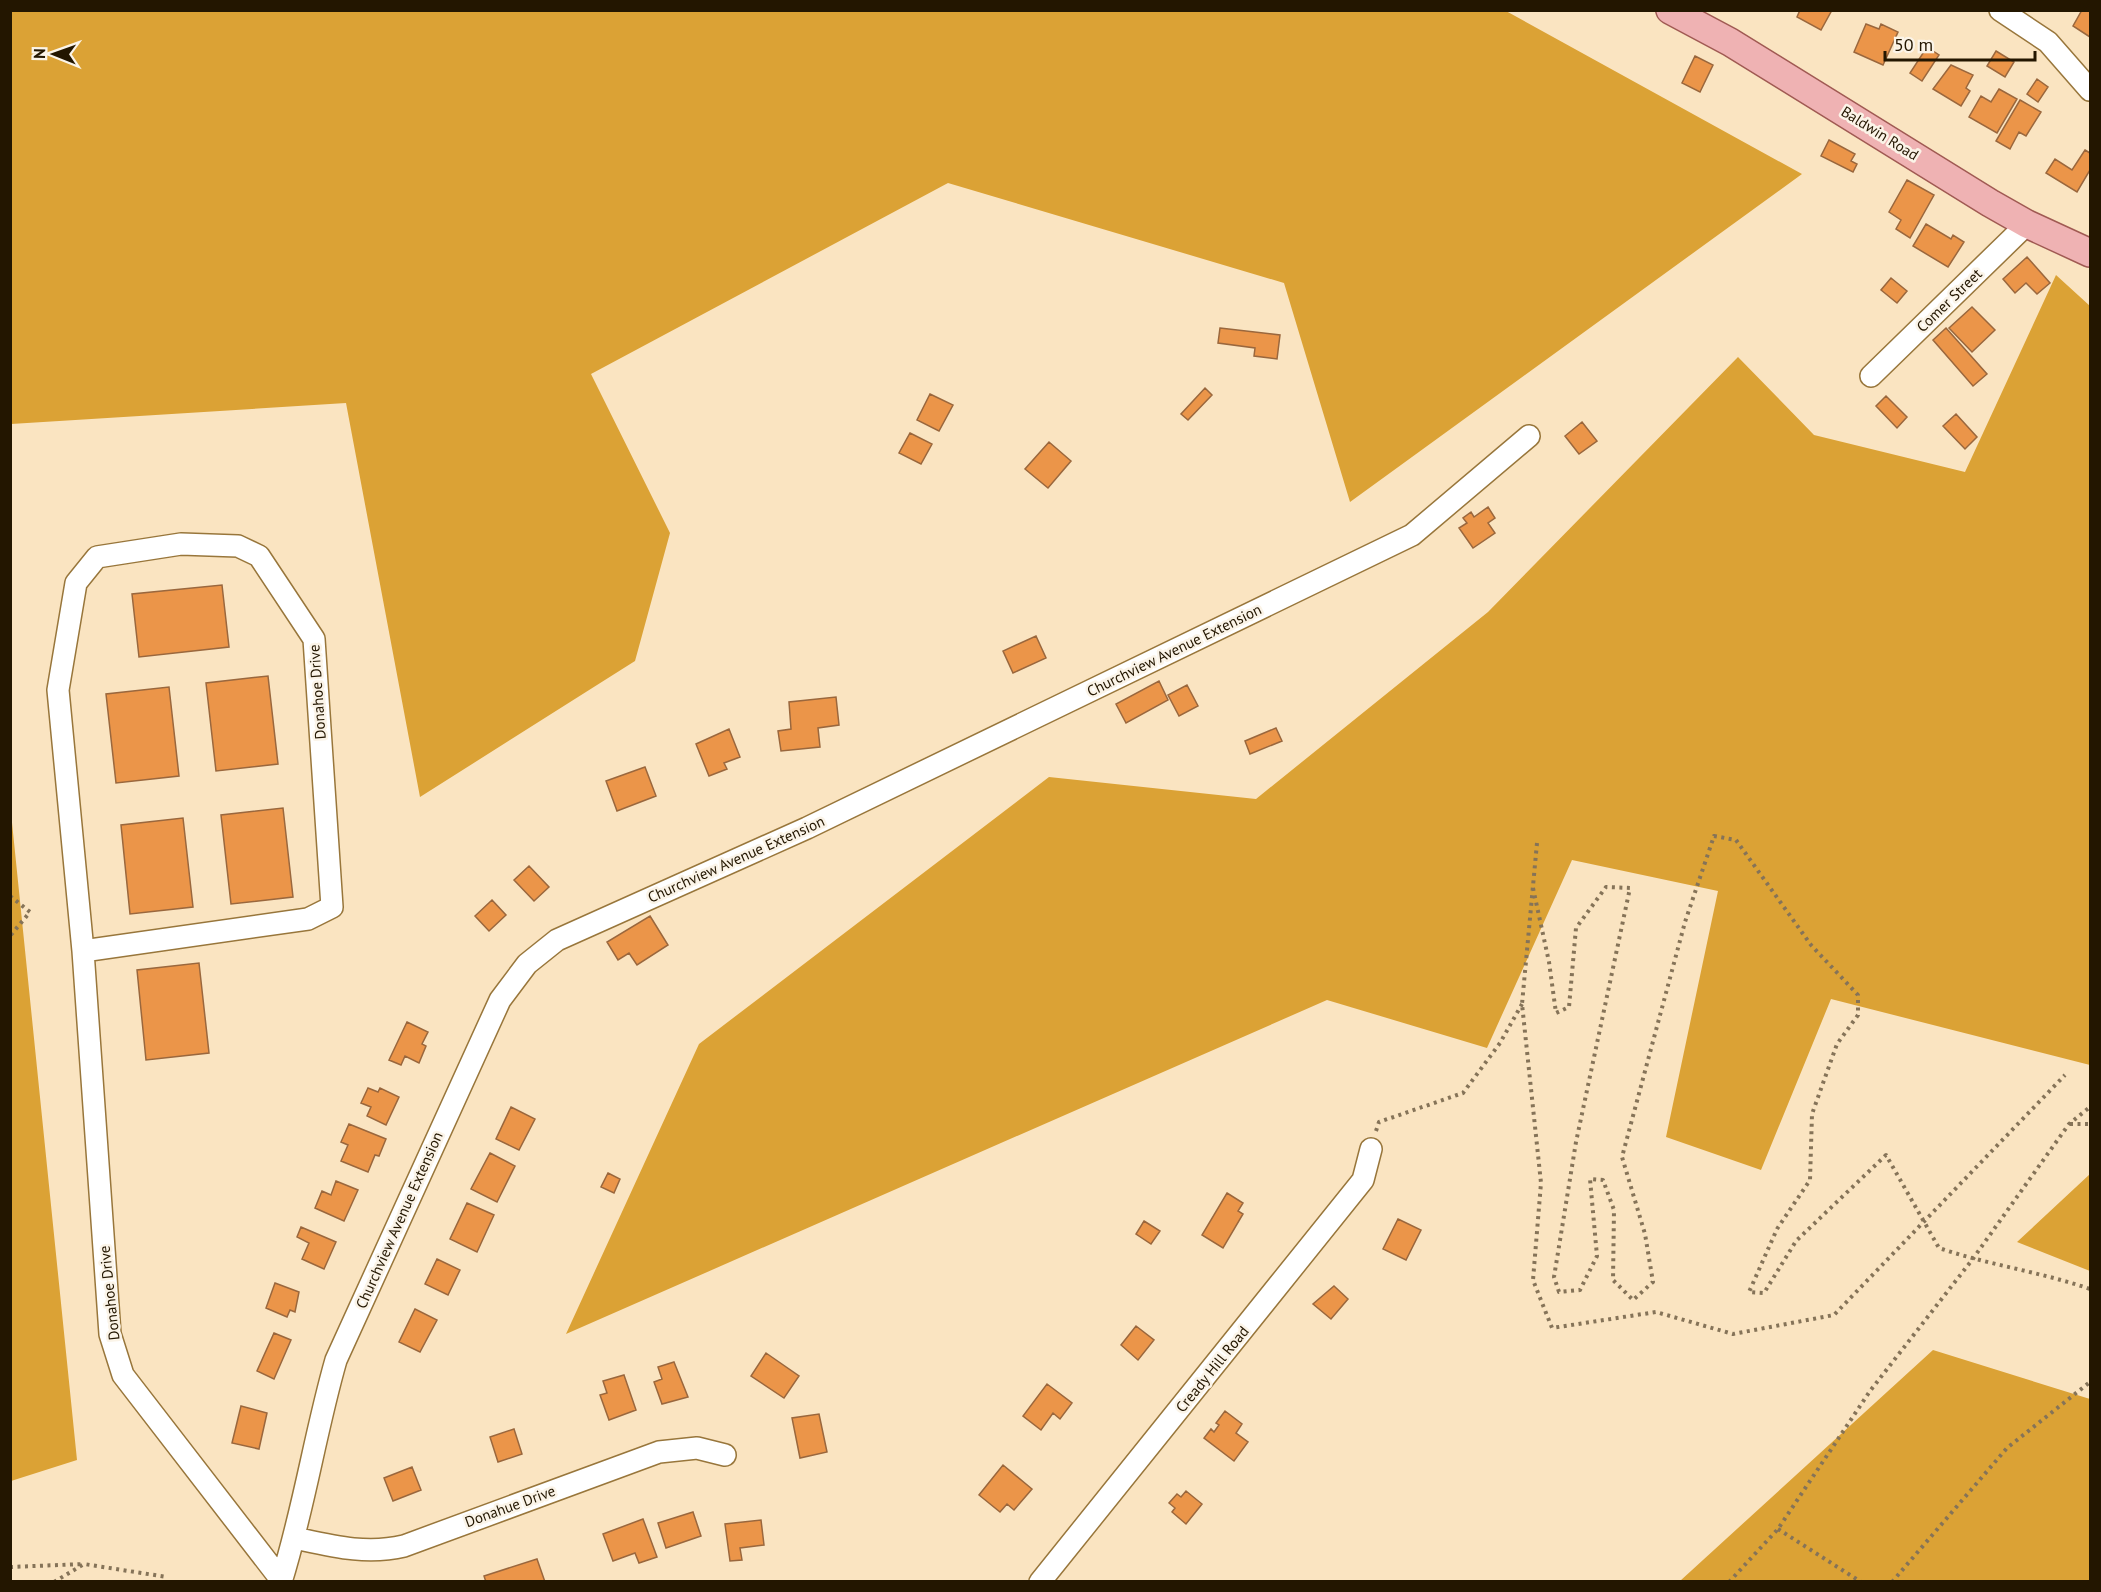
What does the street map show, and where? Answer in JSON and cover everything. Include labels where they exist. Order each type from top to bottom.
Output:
[{"type":"main road","name":"Baldwin Road","points":[[1670,10],[1730,42],[2027,224],[2091,254]]},
{"type":"street","points":[[2000,10],[2048,42],[2091,90]]},
{"type":"street","name":"Comer Street","points":[[1871,376],[2027,224]]},
{"type":"street","name":"Churchview Avenue Extension","points":[[281,1581],[295,1538],[324,1403],[336,1360],[500,1000],[527,964],[557,940],[807,828],[1412,535],[1529,436]]},
{"type":"street","name":"Donahoe Drive","points":[[83,951],[308,919],[332,907],[314,639],[259,556],[238,546],[181,544],[97,557],[76,583],[58,690],[83,951],[110,1334],[123,1375],[281,1581]]},
{"type":"street","name":"Cready Hill Road","points":[[1040,1581],[1363,1180],[1371,1149]]},
{"type":"street","name":"Donahue Drive","points":[[295,1538],[351,1550],[381,1551],[404,1546],[659,1452],[697,1448],[724,1455]]},
{"type":"path","points":[[1533,888],[1550,962],[1556,1013],[1569,1007],[1576,928],[1606,887],[1630,888],[1576,1142],[1554,1277],[1559,1292],[1580,1290],[1597,1256],[1590,1179],[1603,1180],[1614,1210],[1612,1280],[1634,1300],[1653,1282],[1645,1234],[1622,1157],[1685,921],[1714,836],[1736,840],[1811,945],[1858,994],[1858,1015],[1837,1044],[1812,1114],[1810,1180],[1777,1229],[1749,1292],[1764,1293],[1796,1241],[1886,1155],[1939,1248],[1972,1260],[2061,1279],[2091,1289]]},
{"type":"path","points":[[1537,843],[1522,1004],[1541,1183],[1533,1280],[1552,1328],[1656,1312],[1733,1334],[1834,1315],[2065,1075]]},
{"type":"path","points":[[10,896],[30,912],[10,936]]},
{"type":"path","points":[[1371,1149],[1379,1122],[1463,1093],[1500,1042],[1522,1004]]},
{"type":"path","points":[[1729,1581],[1778,1528],[1870,1391],[1972,1260],[2069,1124],[2091,1107]]},
{"type":"path","points":[[2069,1124],[2091,1124]]},
{"type":"path","points":[[1892,1581],[2007,1448],[2091,1382]]},
{"type":"path","points":[[1778,1528],[1861,1581]]},
{"type":"path","points":[[54,1581],[84,1564]]},
{"type":"path","points":[[10,1567],[84,1564],[167,1577]]},
{"type":"shaded area","points":[[11,10],[1506,11],[1802,174],[1350,502],[1284,283],[948,183],[591,374],[670,533],[635,661],[420,797],[346,403],[11,424]]},
{"type":"shaded area","points":[[2056,275],[2090,306],[2090,1065],[1831,999],[1761,1170],[1666,1137],[1718,891],[1572,860],[1487,1048],[1327,1000],[566,1334],[699,1044],[1049,777],[1256,799],[1488,612],[1738,357],[1814,435],[1965,472]]},
{"type":"shaded area","points":[[10,803],[77,1460],[11,1481],[10,1481]]},
{"type":"shaded area","points":[[2090,1174],[2090,1271],[2017,1242]]},
{"type":"shaded area","points":[[1933,1350],[2090,1399],[2090,1581],[1680,1581]]},
{"type":"building","points":[[1800,10],[1832,10],[1821,30],[1797,17]]},
{"type":"building","points":[[2082,10],[2090,10],[2090,37],[2073,26]]},
{"type":"building","points":[[1866,24],[1879,29],[1881,24],[1898,32],[1883,65],[1854,52]]},
{"type":"building","points":[[1927,47],[1939,55],[1922,81],[1910,73]]},
{"type":"building","points":[[1996,51],[2014,62],[2005,77],[1987,66]]},
{"type":"building","points":[[1695,56],[1713,65],[1700,92],[1682,83]]},
{"type":"building","points":[[1951,65],[1973,75],[1966,88],[1970,91],[1961,106],[1933,89]]},
{"type":"building","points":[[2037,79],[2048,87],[2038,102],[2027,94]]},
{"type":"building","points":[[1999,89],[2017,99],[1997,133],[1969,117],[1981,96],[1991,102]]},
{"type":"building","points":[[2020,100],[2041,112],[2026,136],[2019,132],[2010,149],[1996,141]]},
{"type":"building","points":[[1829,140],[1855,154],[1851,161],[1857,164],[1853,172],[1821,156]]},
{"type":"building","points":[[2085,150],[2090,153],[2090,170],[2077,192],[2046,173],[2055,159],[2072,170]]},
{"type":"building","points":[[1907,180],[1934,195],[1910,238],[1896,229],[1901,220],[1889,212]]},
{"type":"building","points":[[1926,224],[1951,239],[1953,235],[1964,242],[1948,267],[1913,246]]},
{"type":"building","points":[[2027,257],[2050,283],[2037,294],[2026,283],[2015,293],[2003,279]]},
{"type":"building","points":[[1891,278],[1907,291],[1897,303],[1881,290]]},
{"type":"building","points":[[1972,307],[1995,330],[1972,352],[1949,328]]},
{"type":"building","points":[[1220,328],[1280,335],[1277,359],[1254,356],[1255,348],[1218,343]]},
{"type":"building","points":[[1946,328],[1987,374],[1973,386],[1933,340]]},
{"type":"building","points":[[1205,388],[1212,395],[1188,420],[1181,414]]},
{"type":"building","points":[[930,394],[953,405],[939,431],[917,420]]},
{"type":"building","points":[[1886,396],[1907,417],[1897,428],[1876,406]]},
{"type":"building","points":[[1956,414],[1977,437],[1965,449],[1943,426]]},
{"type":"building","points":[[1582,422],[1597,441],[1579,454],[1565,436]]},
{"type":"building","points":[[910,433],[932,444],[921,464],[899,453]]},
{"type":"building","points":[[1049,442],[1071,461],[1048,488],[1025,469]]},
{"type":"building","points":[[1488,507],[1495,518],[1488,523],[1495,533],[1473,548],[1459,528],[1467,523],[1463,518],[1471,512],[1474,517]]},
{"type":"building","points":[[222,585],[229,647],[139,657],[132,594]]},
{"type":"building","points":[[1036,636],[1046,658],[1013,673],[1003,651]]},
{"type":"building","points":[[268,676],[278,764],[216,771],[206,683]]},
{"type":"building","points":[[1159,681],[1168,700],[1126,723],[1116,704]]},
{"type":"building","points":[[1187,685],[1198,706],[1179,716],[1168,695]]},
{"type":"building","points":[[169,687],[179,776],[116,783],[106,694]]},
{"type":"building","points":[[836,697],[839,725],[818,728],[820,747],[781,751],[778,731],[791,729],[789,702]]},
{"type":"building","points":[[1276,728],[1282,741],[1250,754],[1245,741]]},
{"type":"building","points":[[729,729],[740,757],[724,763],[727,769],[709,776],[696,744]]},
{"type":"building","points":[[645,767],[656,796],[617,811],[606,781]]},
{"type":"building","points":[[283,808],[293,897],[231,904],[221,815]]},
{"type":"building","points":[[183,818],[193,907],[130,914],[121,825]]},
{"type":"building","points":[[529,866],[549,887],[534,901],[514,880]]},
{"type":"building","points":[[492,900],[506,915],[489,931],[475,916]]},
{"type":"building","points":[[650,916],[668,945],[637,965],[629,953],[618,960],[607,942]]},
{"type":"building","points":[[199,963],[209,1053],[146,1060],[137,970]]},
{"type":"building","points":[[407,1022],[428,1032],[422,1044],[426,1046],[419,1063],[405,1056],[401,1065],[389,1060]]},
{"type":"building","points":[[368,1088],[378,1092],[380,1088],[399,1097],[386,1125],[367,1116],[371,1107],[361,1103]]},
{"type":"building","points":[[511,1107],[535,1119],[519,1150],[496,1139]]},
{"type":"building","points":[[349,1124],[386,1139],[379,1156],[375,1155],[368,1172],[341,1161],[348,1145],[341,1142]]},
{"type":"building","points":[[490,1153],[515,1166],[497,1202],[471,1189]]},
{"type":"building","points":[[608,1173],[620,1179],[614,1193],[601,1187]]},
{"type":"building","points":[[336,1181],[358,1190],[344,1221],[315,1208],[322,1191],[331,1195]]},
{"type":"building","points":[[1227,1193],[1243,1203],[1238,1211],[1243,1214],[1223,1248],[1202,1235]]},
{"type":"building","points":[[467,1203],[494,1215],[477,1252],[450,1239]]},
{"type":"building","points":[[1398,1219],[1421,1230],[1406,1260],[1383,1249]]},
{"type":"building","points":[[1144,1221],[1160,1231],[1151,1244],[1136,1234]]},
{"type":"building","points":[[301,1227],[336,1242],[324,1269],[302,1259],[309,1243],[297,1237]]},
{"type":"building","points":[[437,1259],[460,1270],[448,1295],[425,1284]]},
{"type":"building","points":[[275,1283],[299,1292],[295,1312],[290,1310],[287,1317],[266,1308]]},
{"type":"building","points":[[1334,1286],[1348,1299],[1331,1319],[1313,1304]]},
{"type":"building","points":[[415,1309],[437,1320],[420,1352],[399,1342]]},
{"type":"building","points":[[1136,1326],[1154,1340],[1138,1360],[1121,1345]]},
{"type":"building","points":[[274,1333],[291,1340],[274,1379],[257,1371]]},
{"type":"building","points":[[766,1353],[799,1376],[784,1398],[751,1376]]},
{"type":"building","points":[[674,1362],[688,1397],[662,1404],[654,1382],[662,1379],[658,1367]]},
{"type":"building","points":[[624,1375],[636,1410],[609,1420],[600,1395],[607,1393],[603,1381]]},
{"type":"building","points":[[1047,1384],[1072,1403],[1060,1419],[1053,1413],[1041,1430],[1023,1416]]},
{"type":"building","points":[[241,1406],[267,1413],[259,1449],[232,1443]]},
{"type":"building","points":[[1225,1411],[1242,1424],[1236,1433],[1248,1442],[1234,1461],[1204,1438],[1211,1429],[1214,1432],[1219,1425],[1216,1423]]},
{"type":"building","points":[[819,1414],[827,1452],[800,1458],[792,1418]]},
{"type":"building","points":[[514,1429],[522,1454],[498,1462],[490,1437]]},
{"type":"building","points":[[1003,1465],[1032,1489],[1014,1510],[1007,1504],[1000,1512],[979,1495]]},
{"type":"building","points":[[412,1467],[421,1490],[393,1501],[384,1478]]},
{"type":"building","points":[[1186,1491],[1202,1504],[1186,1524],[1172,1512],[1175,1508],[1169,1503],[1177,1494],[1181,1497]]},
{"type":"building","points":[[693,1512],[701,1536],[666,1548],[658,1523]]},
{"type":"building","points":[[643,1519],[657,1557],[639,1563],[635,1553],[613,1561],[603,1534]]},
{"type":"building","points":[[761,1520],[764,1545],[740,1548],[742,1560],[730,1561],[725,1524]]},
{"type":"building","points":[[537,1559],[545,1582],[486,1582],[484,1576]]}]
